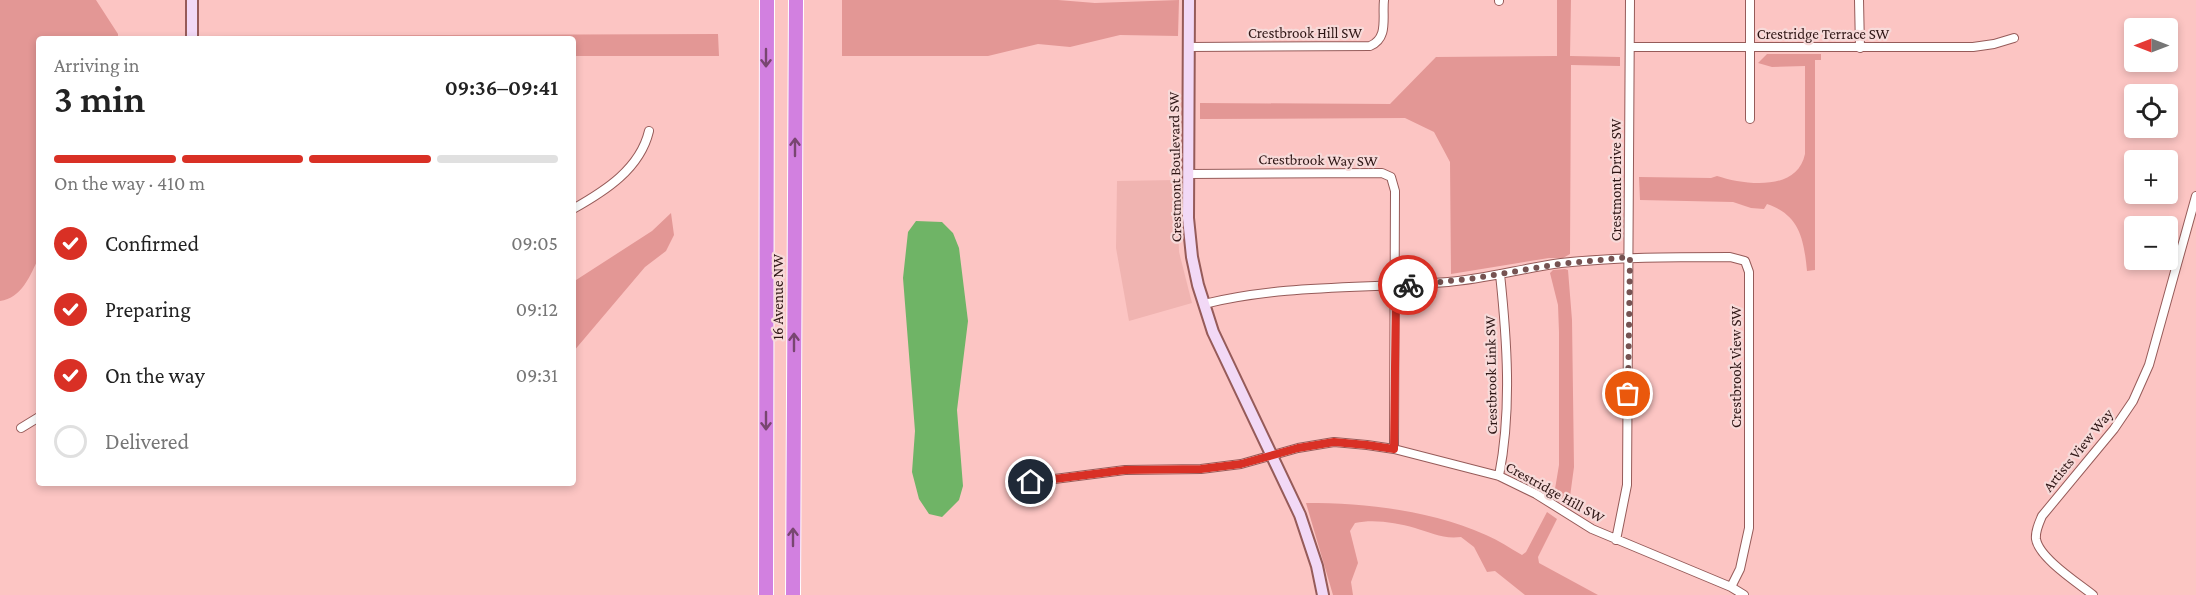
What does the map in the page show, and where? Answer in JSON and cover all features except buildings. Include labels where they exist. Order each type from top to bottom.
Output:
[{"type":"highway","name":"16 Avenue NW","points":[[766,0],[766,595]]},
{"type":"highway","name":"16 Avenue NW","points":[[793,595],[796,0]]},
{"type":"street","points":[[192,0],[192,36]]},
{"type":"street","name":"Crestmont Boulevard SW","points":[[1189,0],[1188,174],[1191,245],[1204,304],[1213,332],[1300,515],[1317,566],[1323,595]]},
{"type":"street","name":"Crestbrook Hill SW","points":[[1189,47],[1370,46],[1380,39],[1383,32],[1384,0]]},
{"type":"street","name":"Crestmont Drive SW","points":[[1617,540],[1627,485],[1630,0]]},
{"type":"street","points":[[1750,0],[1750,119]]},
{"type":"street","points":[[1859,0],[1860,48]]},
{"type":"street","name":"Crestridge Terrace SW","points":[[1630,47],[1973,47],[2014,38]]},
{"type":"street","points":[[576,207],[611,185],[637,161],[643,152],[649,131]]},
{"type":"street","name":"Crestbrook Way SW","points":[[1188,174],[1382,173],[1391,177],[1395,191],[1394,449]]},
{"type":"street","name":"Artists View Way","points":[[2093,595],[2045,556],[2035,537],[2037,528],[2042,516],[2114,429],[2133,401],[2149,365],[2196,196]]},
{"type":"street","points":[[1204,304],[1241,295],[1298,288],[1396,286],[1455,281],[1559,264],[1630,257]]},
{"type":"street","name":"Crestbrook View SW","points":[[1630,257],[1730,257],[1745,261],[1748,266],[1749,528],[1746,549],[1731,586]]},
{"type":"street","name":"Crestbrook Link SW","points":[[1499,476],[1505,442],[1506,386],[1505,329],[1500,274]]},
{"type":"street","points":[[21,428],[36,419]]},
{"type":"street","name":"Crestridge Hill SW","points":[[1031,482],[1125,470],[1222,467],[1273,457],[1298,448],[1334,442],[1394,449],[1499,476],[1536,494],[1592,529],[1731,586],[1744,595]]},
{"type":"shaded area","points":[[0,0],[96,0],[118,36],[36,36],[36,263],[20,291],[0,301]]},
{"type":"shaded area","points":[[842,0],[1058,0],[1095,3],[1179,0],[1178,36],[1120,35],[1070,47],[1038,44],[988,56],[842,56]]},
{"type":"shaded area","points":[[1557,0],[1571,0],[1570,56],[1620,57],[1620,66],[1571,65],[1570,254],[1563,258],[1549,258],[1451,274],[1450,162],[1434,132],[1405,118],[1200,119],[1200,103],[1390,104],[1436,57],[1557,56]]},
{"type":"shaded area","points":[[718,34],[719,56],[576,56],[576,36],[203,36]]},
{"type":"shaded area","points":[[1767,54],[1821,54],[1821,60],[1815,60],[1815,270],[1807,271],[1802,239],[1793,222],[1787,215],[1767,204],[1764,209],[1751,208],[1733,202],[1640,200],[1639,177],[1711,178],[1717,176],[1741,182],[1769,183],[1792,175],[1800,166],[1805,154],[1805,66],[1772,67],[1758,63]]},
{"type":"shaded area","points":[[1177,180],[1179,252],[1192,303],[1129,321],[1116,248],[1117,181]]},
{"type":"shaded area","points":[[671,213],[674,235],[666,251],[645,267],[576,348],[576,280],[652,231]]},
{"type":"shaded area","points":[[916,221],[942,222],[953,233],[959,248],[968,321],[957,410],[963,486],[959,500],[942,517],[929,514],[919,499],[912,472],[915,431],[903,278],[908,232]]},
{"type":"shaded area","points":[[1553,270],[1568,270],[1572,320],[1574,467],[1569,504],[1554,495],[1559,465],[1559,332],[1558,305],[1550,273]]},
{"type":"shaded area","points":[[1306,503],[1352,504],[1443,519],[1486,535],[1522,555],[1526,552],[1547,512],[1557,519],[1538,557],[1539,563],[1598,595],[1525,595],[1495,571],[1487,572],[1474,547],[1461,537],[1443,536],[1415,528],[1370,521],[1355,523],[1350,531],[1358,563],[1351,582],[1353,595],[1333,595]]},
{"type":"way so far","points":[[1408,285],[1470,279],[1606,258],[1630,257],[1628,394]]},
{"type":"route","points":[[1031,482],[1125,470],[1201,469],[1241,464],[1273,457],[1298,448],[1334,442],[1394,449],[1396,286],[1408,285]]}]
